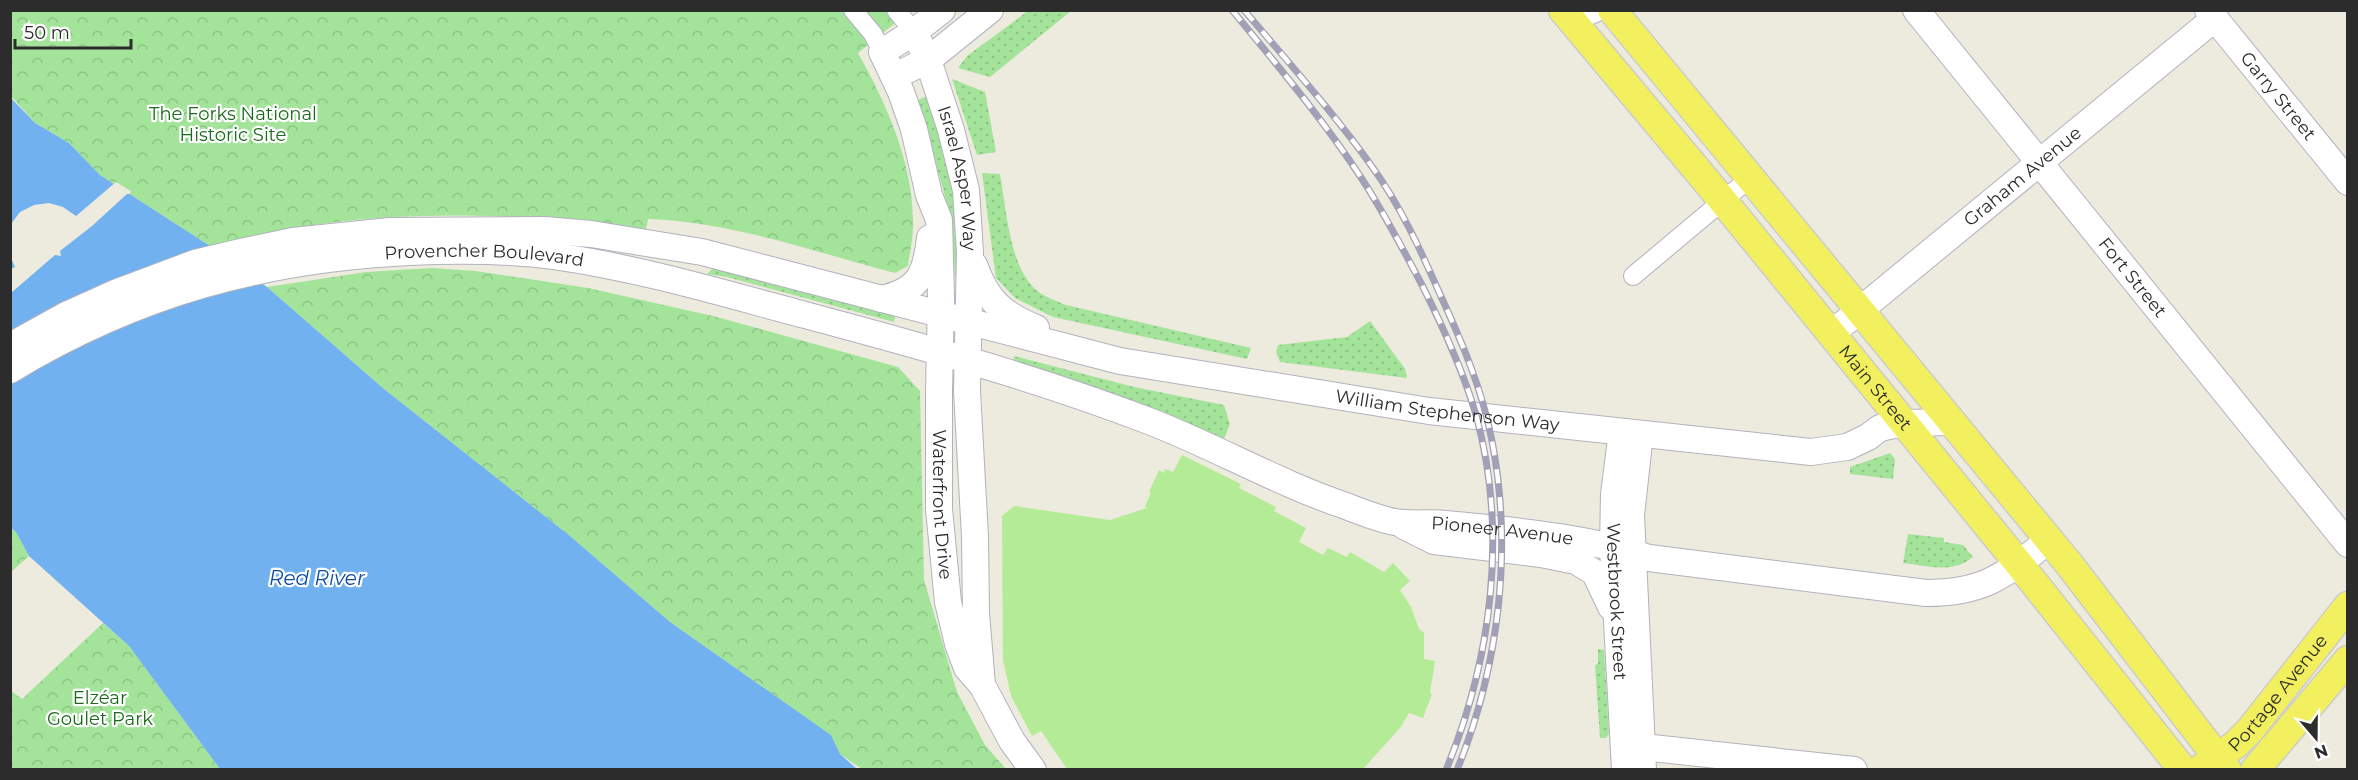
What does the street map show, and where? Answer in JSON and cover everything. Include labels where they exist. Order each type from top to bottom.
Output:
[{"type":"main road","points":[[882,52],[914,32],[942,10]]},
{"type":"main road","points":[[895,76],[928,60],[990,10]]},
{"type":"main road","name":"Main Street","points":[[1563,10],[1723,201],[2019,564],[2183,770]]},
{"type":"main road","points":[[1576,10],[1584,12],[1593,10]]},
{"type":"main road","name":"Main Street","points":[[1612,10],[2049,540],[2214,766]]},
{"type":"main road","name":"Fort Street","points":[[1916,10],[2348,544]]},
{"type":"main road","name":"Graham Avenue","points":[[1831,334],[2038,163],[2211,15]]},
{"type":"main road","name":"Garry Street","points":[[2211,15],[2348,182]]},
{"type":"main road","name":"Israel Asper Way","points":[[914,32],[928,60],[951,129],[966,190],[970,253],[968,361]]},
{"type":"main road","name":"Israel Asper Way","points":[[882,52],[895,76],[921,152],[929,195],[939,220],[941,314]]},
{"type":"main road","points":[[881,298],[909,289],[924,272],[930,233],[929,195]]},
{"type":"main road","name":"Provencher Boulevard","points":[[10,346],[66,315],[115,293],[195,263],[293,241],[351,234],[448,230],[544,230],[591,234],[702,252],[941,314]]},
{"type":"main road","name":"Provencher Boulevard","points":[[10,370],[102,321],[194,286],[308,260],[441,251],[553,256],[686,284],[968,361]]},
{"type":"main road","points":[[970,253],[984,290],[994,304],[1005,313],[1030,326],[1120,361]]},
{"type":"main road","name":"William Stephenson Way","points":[[941,314],[1120,361],[1429,411],[1631,433],[1811,452],[1847,447],[1868,437],[1880,428],[1904,423],[1953,422]]},
{"type":"main road","name":"Waterfront Drive","points":[[941,314],[939,510],[945,583],[962,654],[968,668],[982,685],[1012,741],[1033,770]]},
{"type":"main road","name":"Waterfront Drive","points":[[968,361],[976,613],[982,685]]},
{"type":"main road","name":"Pioneer Avenue","points":[[968,361],[1087,398],[1154,423],[1326,499],[1396,522],[1440,523],[1622,550],[1649,558],[1926,593],[1950,593],[1971,589],[2001,577],[2049,540]]},
{"type":"main road","name":"Westbrook Street","points":[[1625,770],[1617,625],[1622,550],[1631,515],[1631,433]]},
{"type":"main road","points":[[1396,522],[1434,541],[1556,556],[1576,561],[1595,573],[1602,584],[1617,625]]},
{"type":"main road","name":"Westbrook Street","points":[[1622,550],[1643,758]]},
{"type":"main road","name":"Portage Avenue","points":[[2214,766],[2250,730],[2348,606]]},
{"type":"main road","name":"Portage Avenue","points":[[2255,770],[2348,660]]},
{"type":"main road","points":[[1622,724],[1643,758],[1854,770]]},
{"type":"street","name":"Israel Asper Way","points":[[853,10],[873,34],[882,52]]},
{"type":"street","name":"Israel Asper Way","points":[[896,10],[914,32]]},
{"type":"street","points":[[1633,276],[1750,178]]},
{"type":"green space","name":"The Forks National Historic Site","points":[[10,11],[910,11],[858,53],[896,133],[908,175],[913,225],[908,266],[895,273],[742,232],[679,221],[648,219],[646,229],[491,216],[375,218],[273,232],[210,246],[100,175],[69,143],[35,123],[11,96]]},
{"type":"green space","points":[[1028,11],[1071,11],[990,77],[958,68],[967,56]]},
{"type":"green space","points":[[952,79],[985,92],[996,152],[977,155]]},
{"type":"green space","points":[[929,95],[955,191],[960,277],[955,277],[952,221],[918,100]]},
{"type":"green space","points":[[982,173],[1000,174],[1014,249],[1025,276],[1040,293],[1066,305],[1251,348],[1247,359],[1053,317],[1015,298],[996,278]]},
{"type":"green space","points":[[715,266],[896,313],[894,322],[727,277],[707,274]]},
{"type":"green space","points":[[431,268],[476,271],[588,288],[713,316],[898,367],[920,391],[924,580],[957,692],[985,745],[1006,769],[862,769],[840,754],[831,735],[670,622],[570,536],[384,389],[267,287],[366,272]]},
{"type":"green space","points":[[1370,321],[1405,369],[1407,378],[1280,362],[1276,352],[1278,345],[1347,337]]},
{"type":"green space","points":[[1014,356],[1134,387],[1224,405],[1230,424],[1224,439],[1084,383],[1013,363]]},
{"type":"green space","points":[[1890,453],[1895,459],[1893,479],[1850,474],[1850,467]]},
{"type":"green space","points":[[1182,455],[1241,484],[1239,488],[1276,507],[1274,511],[1306,528],[1299,542],[1323,555],[1328,548],[1347,557],[1350,552],[1384,572],[1393,563],[1410,581],[1400,590],[1411,607],[1419,629],[1424,633],[1424,659],[1435,661],[1430,693],[1432,694],[1423,718],[1409,713],[1400,728],[1363,769],[1067,769],[1041,731],[1032,736],[1011,696],[1003,660],[1002,516],[1014,506],[1110,520],[1147,508],[1145,506],[1151,493],[1149,492],[1159,470],[1164,473],[1165,469],[1173,472]]},
{"type":"green space","points":[[10,528],[16,532],[29,556],[11,572]]},
{"type":"green space","points":[[1908,534],[1944,538],[1944,542],[1963,545],[1973,557],[1957,566],[1939,568],[1903,563]]},
{"type":"green space","name":"Elzéar Goulet Park","points":[[103,623],[129,646],[220,769],[11,769],[10,690],[22,699]]},
{"type":"green space","points":[[1598,649],[1604,650],[1609,734],[1606,738],[1600,738],[1595,665],[1598,664]]},
{"type":"water","name":"Red River","points":[[10,97],[35,123],[69,143],[100,175],[210,246],[267,287],[384,389],[570,536],[670,622],[831,735],[840,754],[857,769],[220,769],[129,646],[29,556],[16,532],[11,528]]},
{"type":"pier","points":[[116,182],[131,191],[130,194],[127,194],[60,251],[61,256],[55,255],[11,293],[11,269],[15,267],[11,258],[11,224],[20,212],[34,205],[49,203],[63,207],[76,216]]},
{"type":"railway","points":[[1232,10],[1316,114],[1378,205],[1437,317],[1459,365],[1476,415],[1486,459],[1491,504],[1493,549],[1490,594],[1475,684],[1446,770]]},
{"type":"railway","points":[[1244,10],[1343,127],[1392,198],[1417,244],[1455,328],[1483,402],[1498,482],[1501,566],[1492,649],[1483,690],[1457,770]]}]
